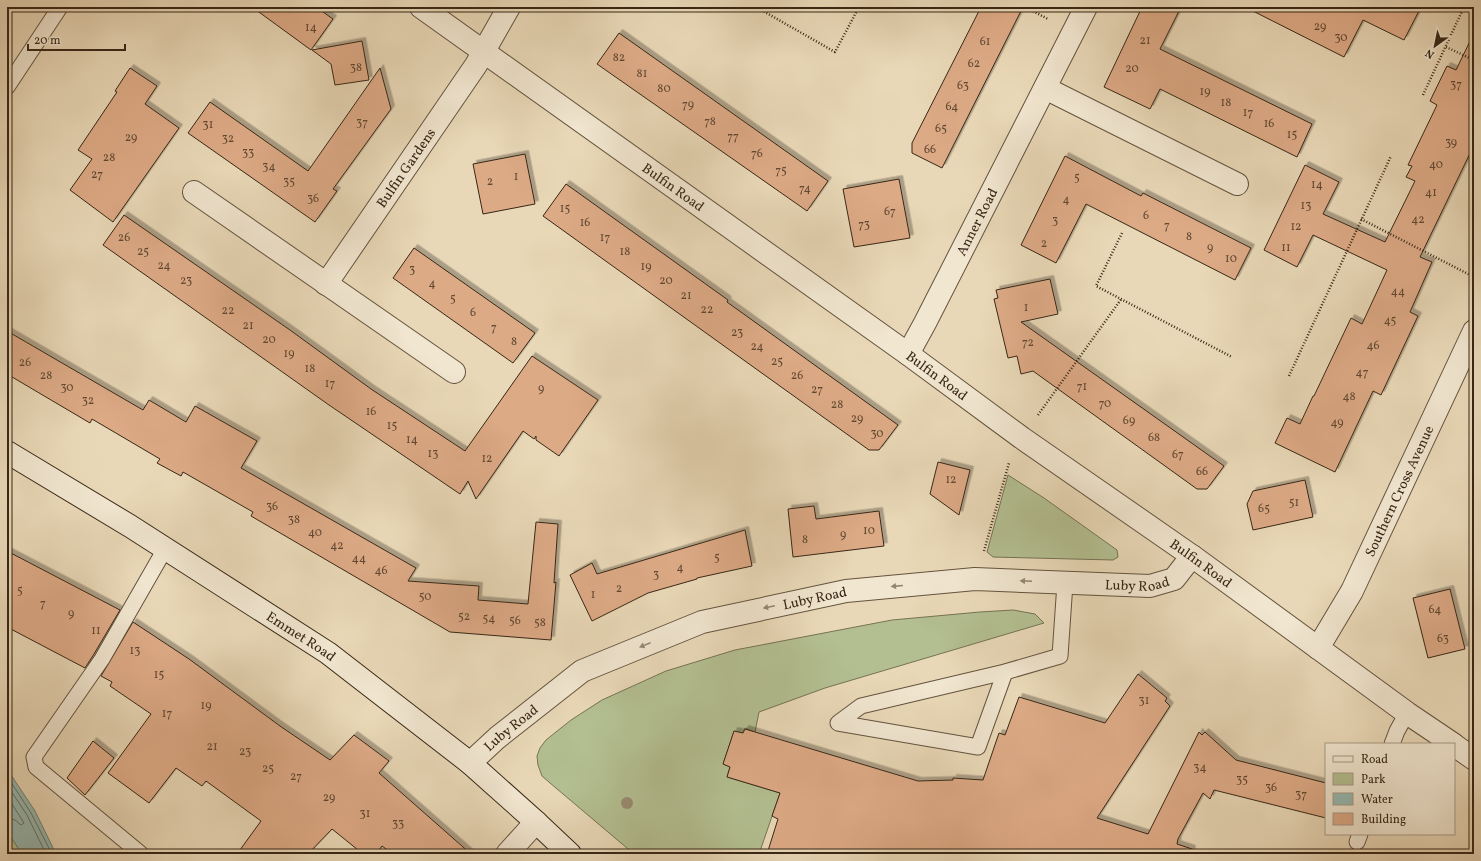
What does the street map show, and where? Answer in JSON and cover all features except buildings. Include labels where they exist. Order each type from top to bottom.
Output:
[{"type":"street","name":"Bulfin Road","points":[[421,7],[908,354],[1022,438],[1192,556],[1407,713],[1452,743]]},
{"type":"street","name":"Bulfin Gardens","points":[[326,284],[484,52],[509,7]]},
{"type":"street","name":"Anner Road","points":[[908,354],[1086,7]]},
{"type":"street","points":[[1045,88],[1237,184]]},
{"type":"street","points":[[194,192],[454,372]]},
{"type":"street","name":"Southern Cross Avenue","points":[[1318,648],[1352,591],[1474,331]]},
{"type":"street","name":"Emmet Road","points":[[7,452],[165,549],[328,653],[470,763],[570,854]]},
{"type":"street","name":"Luby Road","points":[[470,763],[497,738],[582,671],[702,622],[846,591],[975,579],[1150,586],[1174,579],[1192,556]]},
{"type":"street","name":"Bulfin Road","points":[[1455,745],[1474,759]]},
{"type":"street","points":[[507,854],[536,822]]},
{"type":"lane","points":[[7,87],[60,7]]},
{"type":"lane","points":[[141,854],[36,767],[34,756],[102,659],[122,627],[140,591],[165,549]]},
{"type":"lane","points":[[1005,672],[978,747],[838,723],[861,706],[1005,672],[1060,656],[1065,583]]},
{"type":"lane","points":[[1392,743],[1407,713]]},
{"type":"path","points":[[756,7],[835,52],[859,7]]},
{"type":"path","points":[[1422,95],[1464,7]]},
{"type":"path","points":[[1446,47],[1474,60]]},
{"type":"path","points":[[1289,376],[1391,156]]},
{"type":"path","points":[[1361,219],[1474,277]]},
{"type":"path","points":[[1122,233],[1096,286],[1122,298],[1232,356]]},
{"type":"path","points":[[986,580],[984,553],[1008,464],[1022,438],[1122,298]]},
{"type":"green space","points":[[1008,475],[1044,498],[1117,550],[1118,557],[1113,560],[993,557],[987,552]]},
{"type":"green space","points":[[1013,610],[1035,614],[1044,623],[825,688],[759,712],[755,732],[745,728],[743,733],[734,731],[723,764],[730,767],[727,777],[780,793],[759,854],[634,854],[542,776],[538,765],[537,756],[540,748],[546,740],[571,720],[602,700],[666,671],[735,650],[892,620]]},
{"type":"green space","points":[[7,831],[22,854],[7,854]]},
{"type":"water","points":[[7,769],[35,811],[56,854],[22,854],[7,831]]}]
